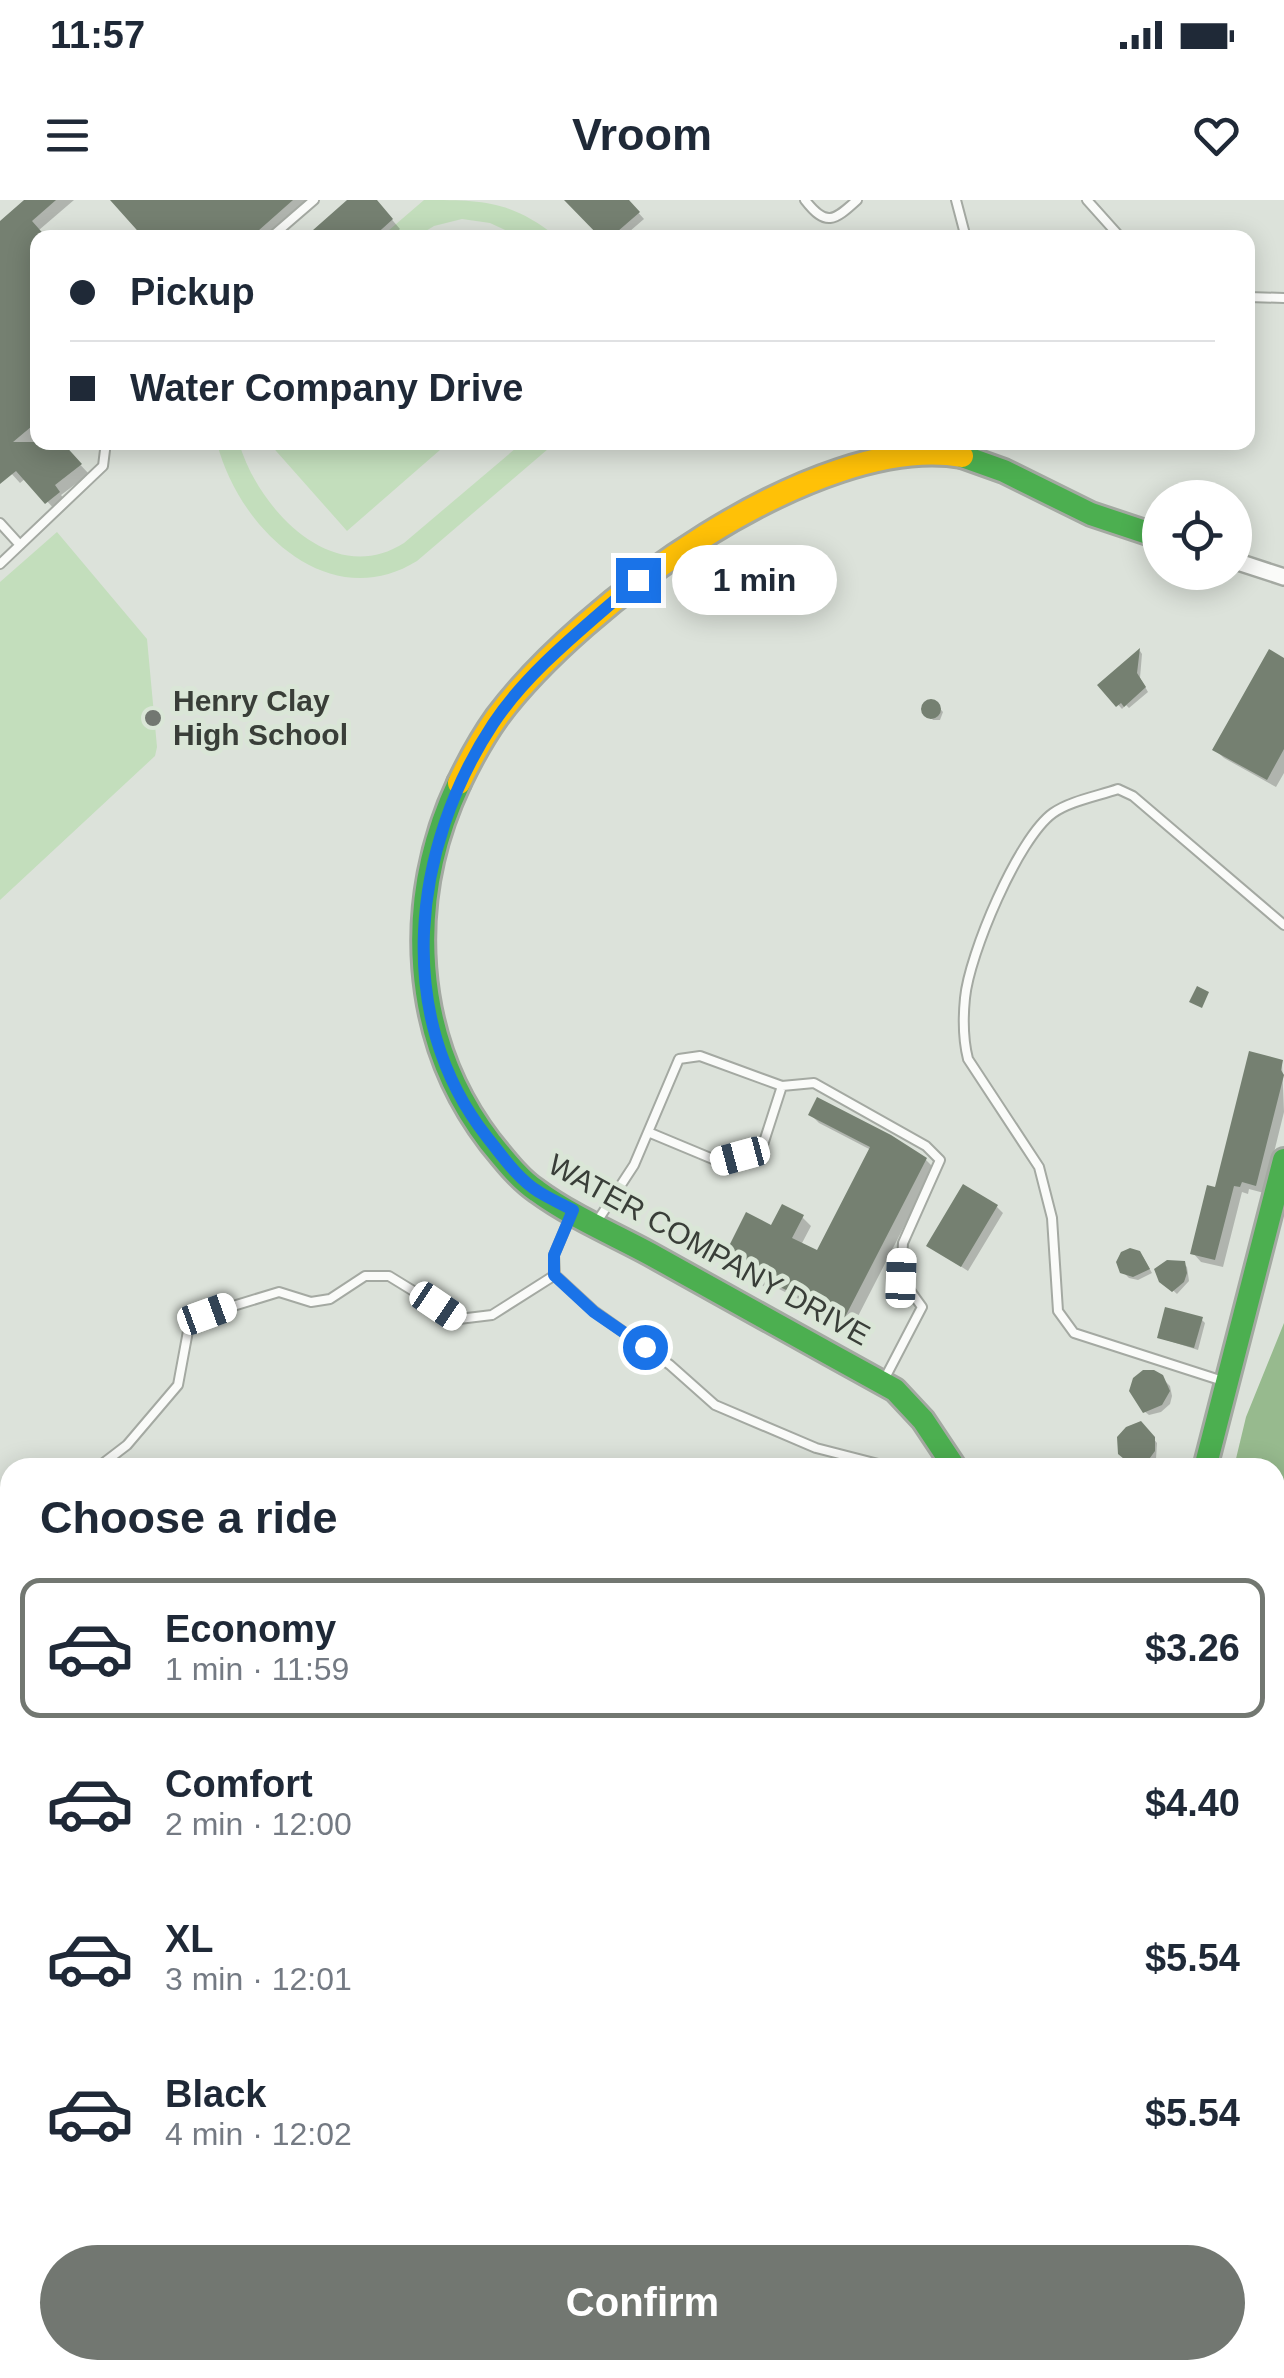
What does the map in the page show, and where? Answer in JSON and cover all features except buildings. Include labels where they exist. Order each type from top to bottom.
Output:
[{"type":"street","name":"WATER COMPANY DRIVE","points":[[948,1458],[914,1410],[883,1382],[536,1191],[480,1128],[451,1080],[430,1022],[424,924],[433,860],[457,787],[494,722],[524,686],[665,558],[748,508],[894,450],[958,450]]},
{"type":"street","name":"WATER COMPANY DRIVE","points":[[968,450],[1086,512],[1142,531]]},
{"type":"street","points":[[1252,567],[1284,577]]},
{"type":"street","points":[[1208,1458],[1284,1160]]},
{"type":"lane","points":[[279,230],[314,200]]},
{"type":"lane","points":[[805,200],[818,216],[826,219],[839,216],[857,200]]},
{"type":"lane","points":[[956,200],[964,230]]},
{"type":"lane","points":[[1093,202],[1114,230]]},
{"type":"lane","points":[[1255,297],[1284,298]]},
{"type":"lane","points":[[0,564],[103,466],[105,450]]},
{"type":"lane","points":[[0,522],[20,546]]},
{"type":"lane","points":[[1227,1383],[1074,1333],[1058,1311],[1052,1218],[1039,1168],[968,1059],[964,1040],[965,995],[981,939],[1018,852],[1052,814],[1118,790],[1133,796],[1284,925]]},
{"type":"lane","points":[[596,1223],[634,1165],[679,1059],[700,1056],[782,1086],[814,1083],[926,1146],[940,1160],[902,1243],[901,1278],[922,1307],[883,1382]]},
{"type":"lane","points":[[648,1132],[720,1162],[760,1151],[782,1086]]},
{"type":"lane","points":[[573,1210],[554,1255],[554,1275],[594,1312],[670,1365],[716,1405],[816,1448],[855,1458]]},
{"type":"lane","points":[[110,1458],[126,1446],[178,1385],[188,1331],[207,1314],[279,1292],[311,1302],[330,1298],[365,1276],[389,1276],[459,1319],[492,1316],[554,1275]]},
{"type":"shaded area","points":[[424,200],[495,205],[525,216],[547,230],[505,230],[490,223],[462,219],[427,230],[389,230]]},
{"type":"shaded area","points":[[219,450],[242,450],[263,493],[302,535],[325,549],[351,556],[377,555],[404,543],[514,450],[547,450],[417,561],[384,575],[351,578],[320,570],[292,554],[266,532],[228,474]]},
{"type":"shaded area","points":[[275,450],[440,450],[347,531]]},
{"type":"shaded area","points":[[57,532],[147,639],[157,747],[155,756],[0,900],[0,582]]},
{"type":"shaded area","points":[[1284,1323],[1284,1458],[1236,1458],[1246,1417]]},
{"type":"traffic: fast","points":[[962,456],[1004,471],[1091,514],[1142,531]]},
{"type":"traffic: fast","points":[[459,783],[441,828],[430,874],[424,968],[431,1014],[444,1059],[464,1102],[490,1142],[524,1181],[564,1209],[895,1390],[923,1420],[948,1458]]},
{"type":"traffic: fast","points":[[1208,1458],[1284,1160]]},
{"type":"traffic: slow","points":[[459,783],[497,717],[535,673],[584,625],[706,535],[773,498],[840,470],[904,455],[962,456]]},
{"type":"place","name":"Henry Clay High School","points":[[153,718]]},
{"type":"route","points":[[638,580],[524,686],[494,722],[469,764],[448,810],[433,860],[424,924],[424,961],[430,1022],[440,1055],[464,1104],[523,1179],[536,1191],[573,1210],[554,1255],[554,1275],[594,1312],[645,1347]]}]
